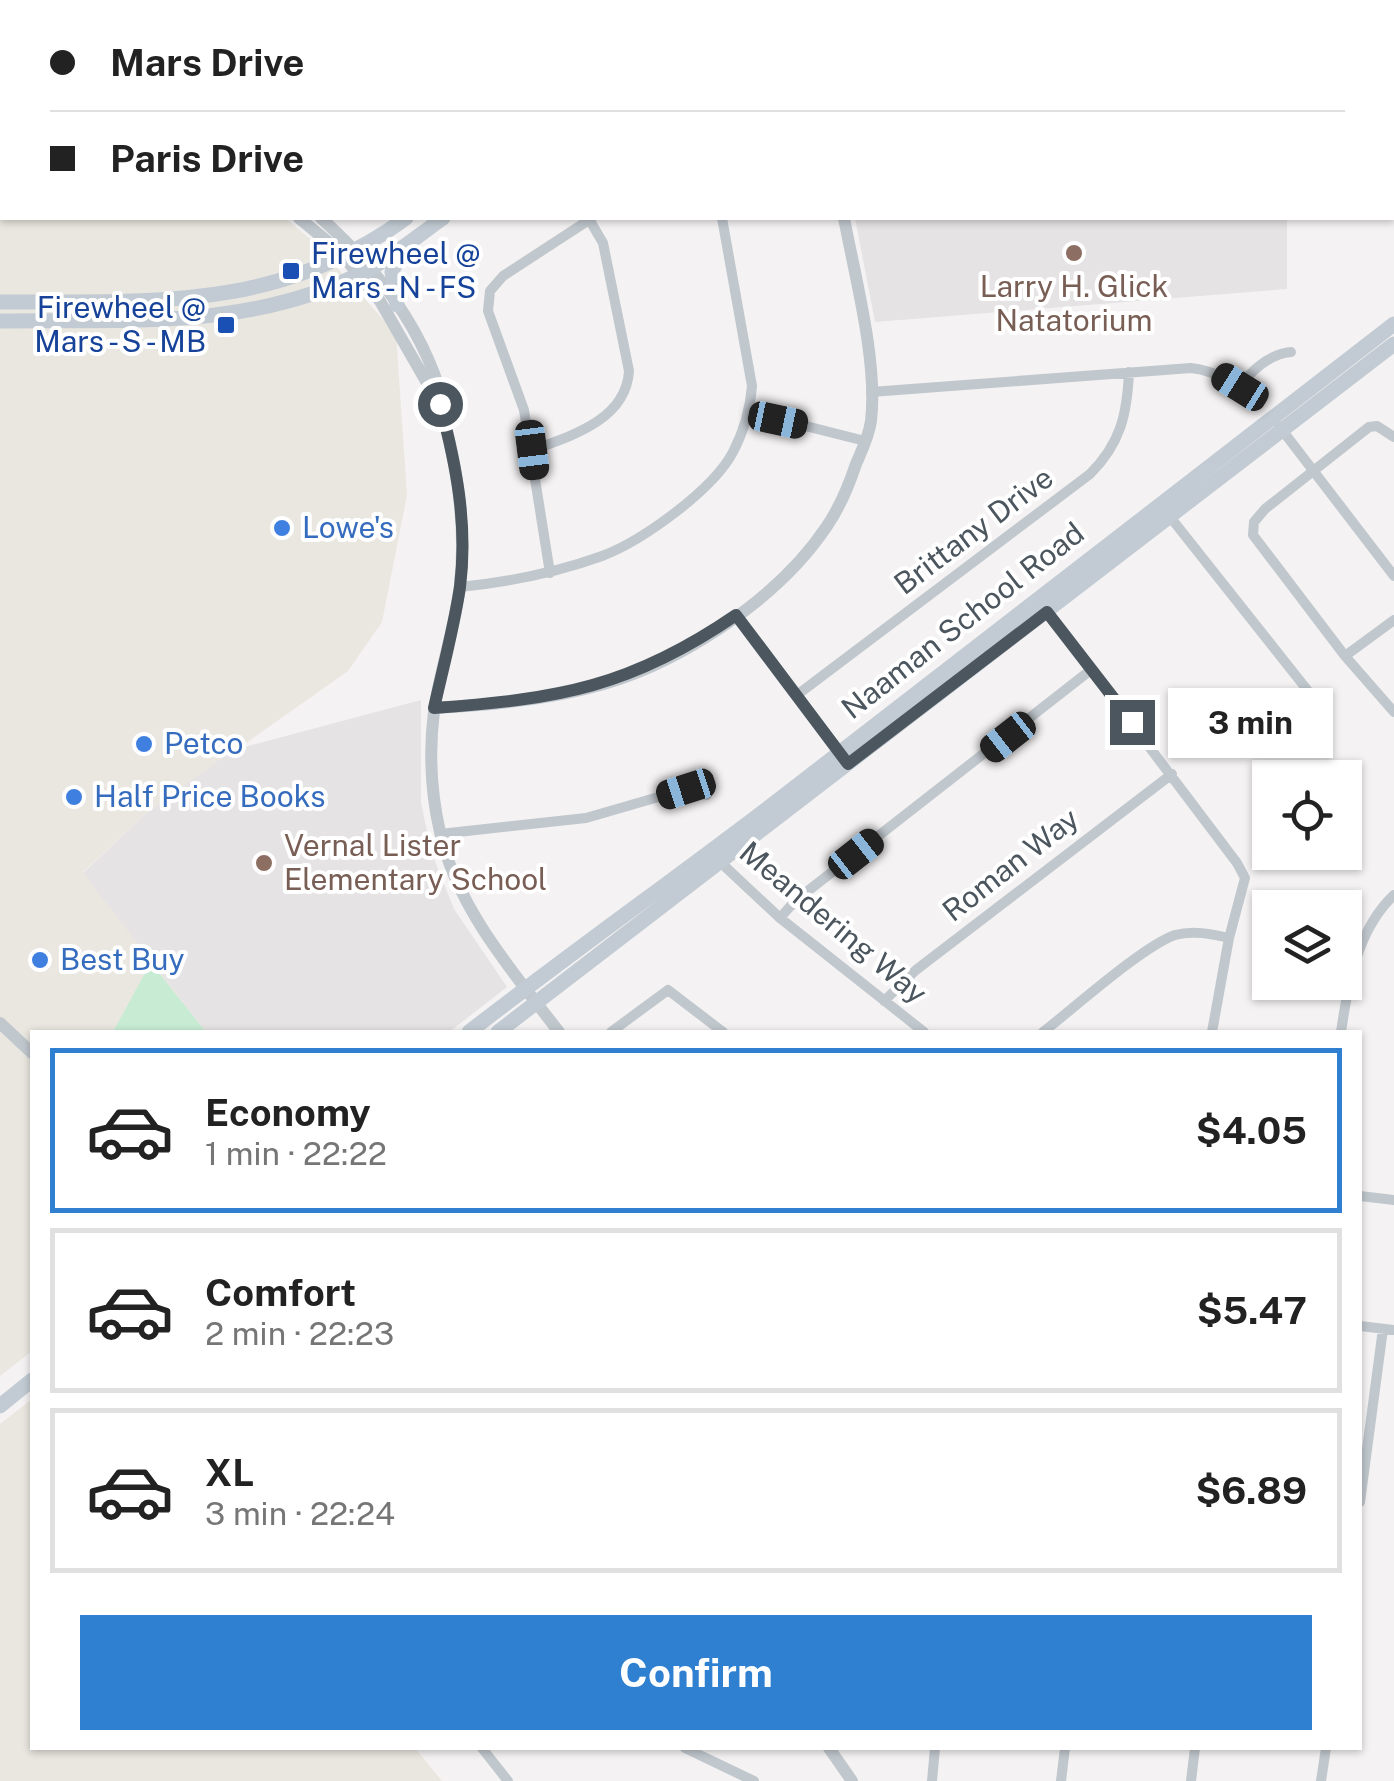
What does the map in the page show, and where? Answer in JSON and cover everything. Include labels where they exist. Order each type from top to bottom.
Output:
[{"type":"main road","points":[[0,302],[178,300],[251,289],[350,253],[403,220]]},
{"type":"main road","points":[[0,321],[177,320],[252,311],[328,289],[365,272],[440,220]]},
{"type":"main road","points":[[397,305],[392,272],[404,245]]},
{"type":"main road","points":[[177,320],[178,300]]},
{"type":"main road","name":"Naaman School Road","points":[[1278,425],[1394,324]]},
{"type":"main road","name":"Naaman School Road","points":[[501,1030],[716,857],[1165,511],[1394,344]]},
{"type":"main road","name":"Naaman School Road","points":[[472,1030],[716,857]]},
{"type":"main road","points":[[0,1406],[30,1382]]},
{"type":"street","points":[[302,220],[350,253]]},
{"type":"street","points":[[323,220],[397,305],[418,337],[436,380],[456,462],[461,505],[460,587],[434,708],[432,781],[440,834],[468,904],[557,1030]]},
{"type":"street","points":[[550,572],[524,410],[488,311],[490,291],[503,276],[587,220]]},
{"type":"street","points":[[532,450],[592,426],[615,407],[628,386],[603,243],[591,220]]},
{"type":"street","points":[[460,587],[514,581],[605,555],[682,506],[732,455],[750,412],[750,366],[722,220]]},
{"type":"street","points":[[434,708],[504,704],[588,689],[648,668],[700,640],[753,604],[827,526],[848,487],[870,422],[872,377],[844,220]]},
{"type":"street","points":[[365,272],[440,404]]},
{"type":"street","points":[[1240,387],[1274,356],[1292,352]]},
{"type":"street","points":[[871,392],[1202,369],[1240,387],[1250,399]]},
{"type":"street","name":"Brittany Drive","points":[[797,696],[1090,474],[1106,458],[1119,436],[1128,406],[1129,372]]},
{"type":"street","points":[[750,412],[865,441]]},
{"type":"street","points":[[1278,425],[1394,576]]},
{"type":"street","points":[[1394,437],[1378,426],[1369,427],[1265,509],[1254,522],[1252,535],[1345,656],[1394,712]]},
{"type":"street","points":[[1165,511],[1316,702]]},
{"type":"street","points":[[1042,606],[1172,774],[1245,878],[1229,938],[1212,1030]]},
{"type":"street","points":[[736,615],[844,758]]},
{"type":"street","points":[[1345,656],[1394,620]]},
{"type":"street","points":[[780,918],[794,901],[1092,670]]},
{"type":"street","name":"Roman Way","points":[[884,1001],[916,970],[1172,774]]},
{"type":"street","points":[[440,834],[586,818],[686,789],[707,795]]},
{"type":"street","name":"Meandering Way","points":[[716,857],[780,918],[921,1030]]},
{"type":"street","points":[[1342,1030],[1352,966],[1383,906],[1394,895]]},
{"type":"street","points":[[1046,1030],[1150,949],[1175,935],[1208,933],[1229,938]]},
{"type":"street","points":[[614,1030],[668,990],[720,1030]]},
{"type":"street","points":[[0,1023],[30,1051]]},
{"type":"street","points":[[1362,1196],[1394,1200]]},
{"type":"street","points":[[1362,1326],[1389,1330],[1362,1490]]},
{"type":"street","points":[[484,1750],[508,1781]]},
{"type":"street","points":[[689,1750],[754,1781]]},
{"type":"street","points":[[830,1750],[852,1781]]},
{"type":"street","points":[[932,1781],[935,1750]]},
{"type":"street","points":[[1061,1781],[1065,1750]]},
{"type":"street","points":[[1190,1781],[1195,1750]]},
{"type":"street","points":[[1321,1781],[1326,1750]]},
{"type":"shaded area","points":[[0,220],[287,220],[315,243],[396,334],[407,495],[382,622],[348,671],[144,815],[83,872],[204,1030],[30,1030],[30,1353],[0,1376]]},
{"type":"shaded area","name":"Larry H. Glick Natatorium","points":[[855,220],[1287,220],[1287,289],[875,322]]},
{"type":"shaded area","name":"Vernal Lister Elementary School","points":[[421,700],[421,803],[432,854],[454,909],[507,987],[452,1030],[204,1030],[83,873],[144,815],[233,750]]},
{"type":"shaded area","points":[[30,1401],[30,1750],[417,1750],[442,1781],[0,1781],[0,1424]]},
{"type":"green space","points":[[151,962],[204,1030],[114,1030]]},
{"type":"place","name":"Larry H. Glick Natatorium","points":[[1074,253]]},
{"type":"place","name":"Firewheel @ Mars - N - FS","points":[[291,271]]},
{"type":"place","name":"Firewheel @ Mars - S - MB","points":[[226,325]]},
{"type":"place","name":"Lowe's","points":[[282,528]]},
{"type":"place","name":"Petco","points":[[144,744]]},
{"type":"place","name":"Half Price Books","points":[[74,797]]},
{"type":"place","name":"Vernal Lister Elementary School","points":[[264,863]]},
{"type":"place","name":"Best Buy","points":[[40,960]]},
{"type":"route","points":[[440,404],[456,462],[462,546],[460,587],[434,708],[504,704],[588,689],[648,668],[736,615],[848,764],[1047,612],[1132,722]]}]
